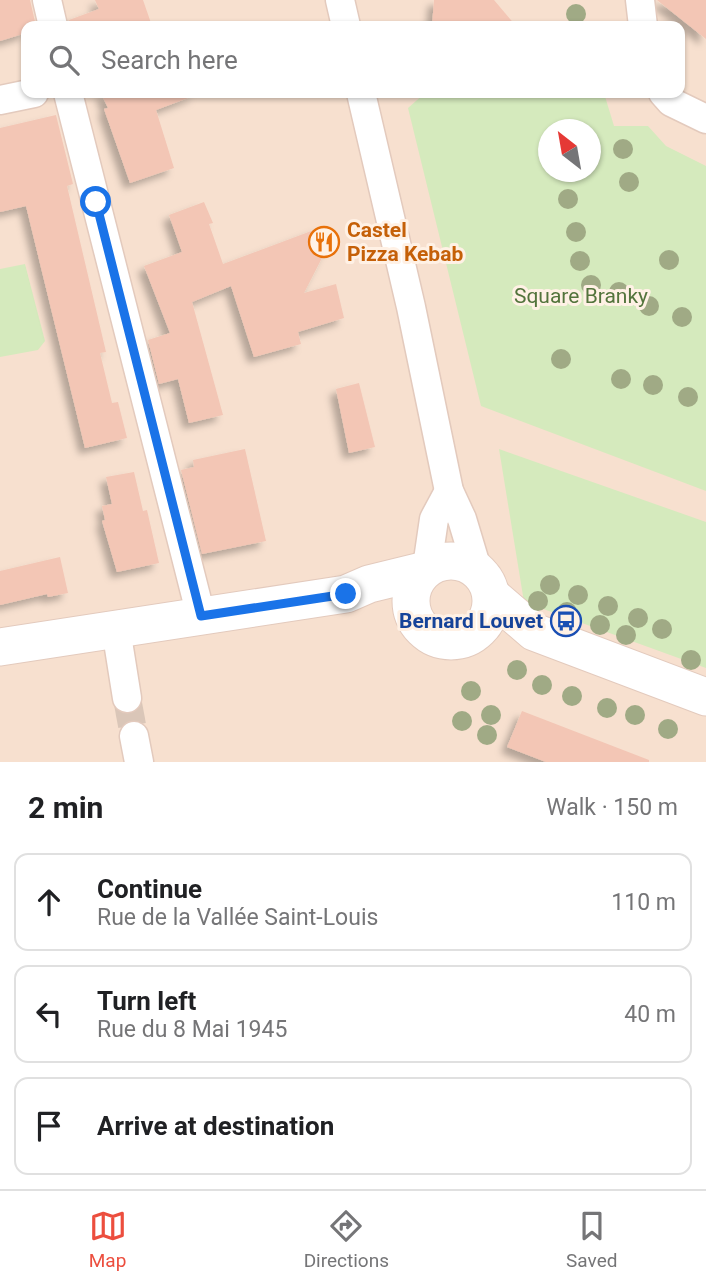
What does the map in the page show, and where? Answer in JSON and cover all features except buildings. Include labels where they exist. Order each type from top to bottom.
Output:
[{"type":"street","points":[[47,0],[52,21]]},
{"type":"street","points":[[340,0],[345,21]]},
{"type":"street","points":[[640,0],[642,21]]},
{"type":"street","points":[[0,100],[21,96]]},
{"type":"street","points":[[69,98],[201,616]]},
{"type":"street","points":[[362,98],[411,307],[449,491],[484,582],[490,610],[485,622],[476,632],[461,640],[443,641],[424,631],[412,613],[410,598],[414,584],[425,569],[434,519],[449,491]]},
{"type":"street","points":[[667,98],[706,119]]},
{"type":"street","points":[[0,647],[346,594],[443,561],[461,561],[534,632]]},
{"type":"street","points":[[346,594],[412,613]]},
{"type":"street","points":[[116,629],[127,698]]},
{"type":"street","points":[[476,632],[534,632],[706,697]]},
{"type":"shaded area","points":[[0,0],[706,0],[706,762],[0,762]]},
{"type":"green space","name":"Square Branky","points":[[419,98],[606,98],[614,126],[648,126],[666,146],[706,166],[706,491],[481,406],[408,108]]},
{"type":"green space","points":[[25,264],[45,341],[38,350],[0,357],[0,269]]},
{"type":"green space","points":[[499,449],[706,522],[706,668],[524,602]]},
{"type":"tunnel","points":[[127,698],[134,736]]},
{"type":"place","name":"Castel Pizza Kebab","points":[[324,242]]},
{"type":"place","name":"Bernard Louvet","points":[[566,621]]},
{"type":"route","points":[[96,202],[201,616],[346,594]]}]
